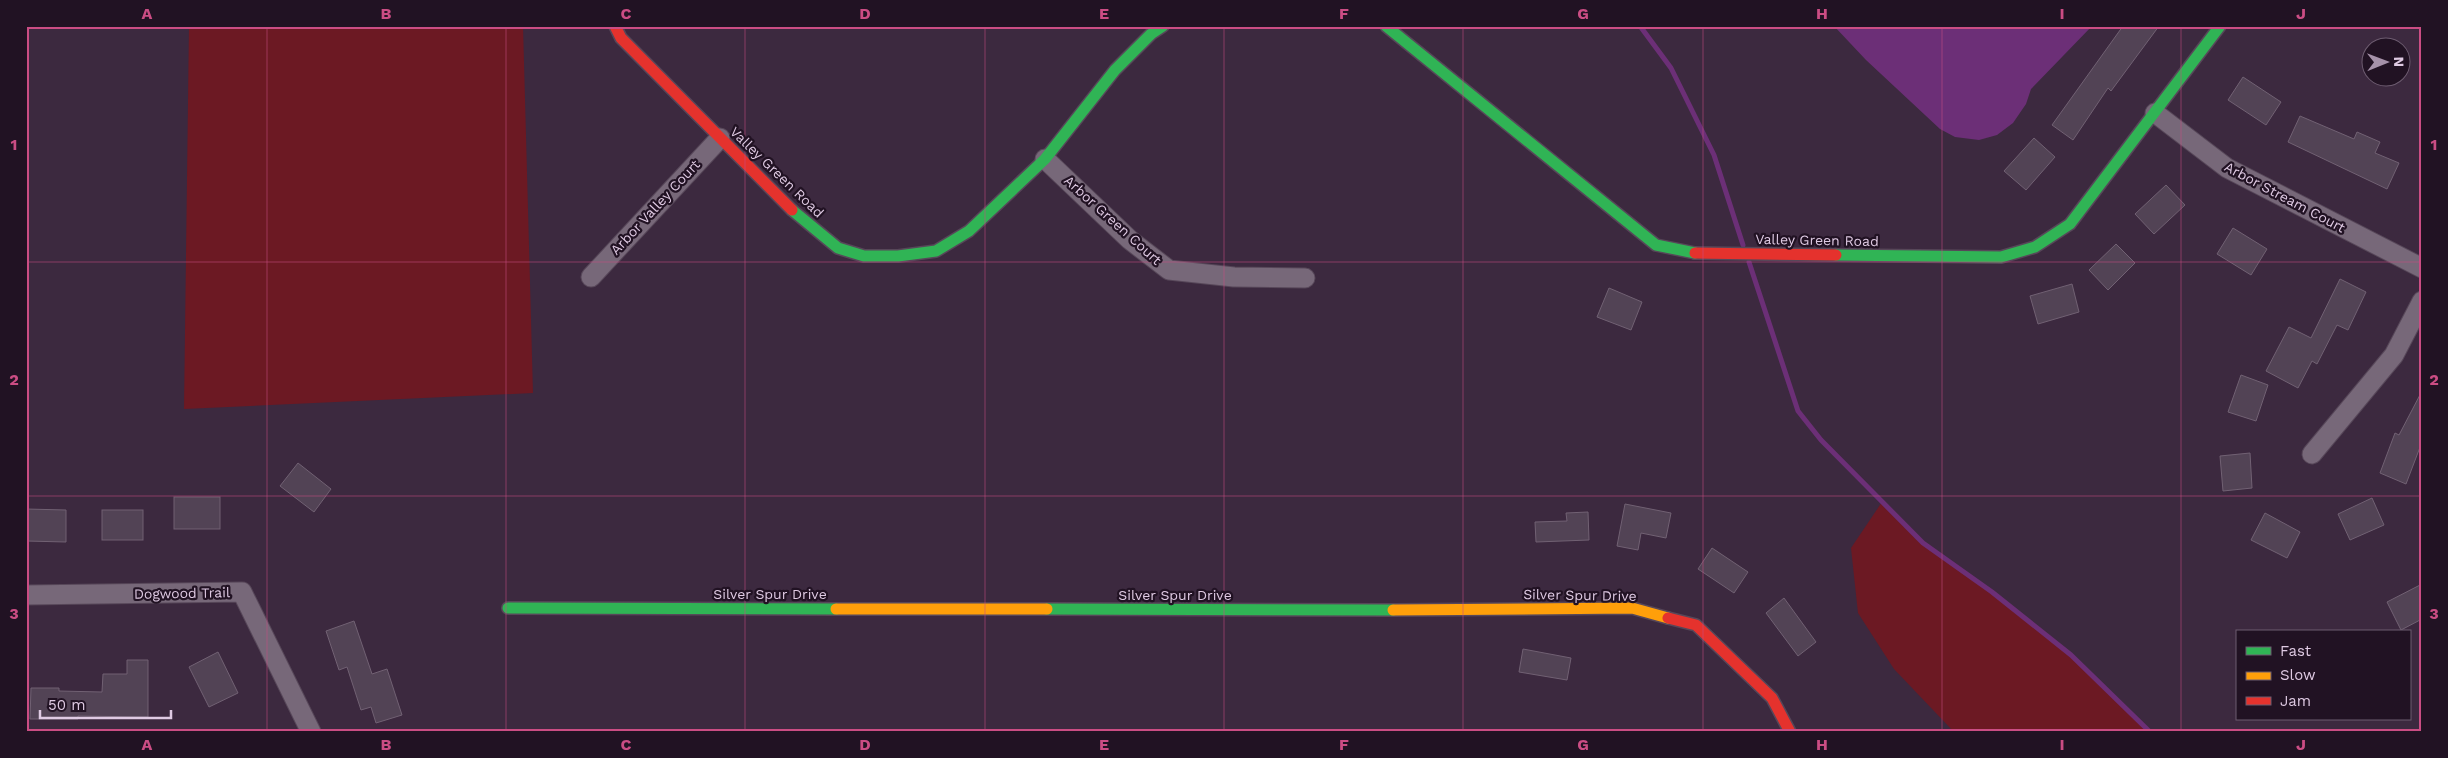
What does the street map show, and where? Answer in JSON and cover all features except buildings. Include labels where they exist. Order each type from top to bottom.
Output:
[{"type":"street","name":"Valley Green Road","points":[[615,26],[621,38],[784,203],[838,248],[864,256],[898,256],[936,250],[969,231],[1044,159],[1115,70],[1151,34],[1163,26]]},
{"type":"street","name":"Valley Green Road","points":[[1386,26],[1656,245],[1692,253],[2001,257],[2035,247],[2070,224],[2220,26]]},
{"type":"street","name":"Arbor Stream Court","points":[[2155,113],[2227,168],[2422,268]]},
{"type":"street","name":"Arbor Valley Court","points":[[591,277],[720,138]]},
{"type":"street","name":"Arbor Green Court","points":[[1044,159],[1130,240],[1169,270],[1234,277],[1305,278]]},
{"type":"street","points":[[2312,454],[2394,356],[2422,301]]},
{"type":"street","name":"Dogwood Trail","points":[[26,595],[242,592],[311,732]]},
{"type":"street","name":"Silver Spur Drive","points":[[508,608],[1430,610],[1632,608],[1696,625],[1772,698],[1790,732]]},
{"type":"shaded area","points":[[189,26],[523,26],[533,393],[184,409]]},
{"type":"shaded area","points":[[1834,26],[2092,26],[2031,89],[2026,104],[2013,123],[1997,135],[1979,140],[1955,137],[1940,129],[1866,60]]},
{"type":"shaded area","points":[[1882,502],[1930,549],[1992,592],[2071,655],[2150,732],[1954,732],[1894,669],[1858,613],[1851,548]]},
{"type":"waterway","points":[[1640,26],[1671,68],[1714,155],[1743,245]]},
{"type":"waterway","points":[[1749,262],[1798,411],[1821,440],[1923,543],[1992,592],[2071,655],[2150,732]]},
{"type":"traffic: fast","points":[[792,210],[838,248],[864,256],[898,256],[936,251],[969,231],[1045,159],[1115,70],[1151,34],[1163,26]]},
{"type":"traffic: fast","points":[[1386,26],[1656,245],[1695,253]]},
{"type":"traffic: fast","points":[[1836,255],[2001,257],[2035,247],[2070,224],[2220,26]]},
{"type":"traffic: fast","points":[[508,608],[836,609]]},
{"type":"traffic: fast","points":[[1047,609],[1393,610]]},
{"type":"traffic: slow","points":[[1393,610],[1632,608],[1668,618]]},
{"type":"traffic: slow","points":[[836,609],[1047,609]]},
{"type":"traffic: jam","points":[[615,26],[621,38],[792,210]]},
{"type":"traffic: jam","points":[[1695,253],[1836,255]]},
{"type":"traffic: jam","points":[[1668,618],[1696,625],[1772,698],[1790,732]]}]
